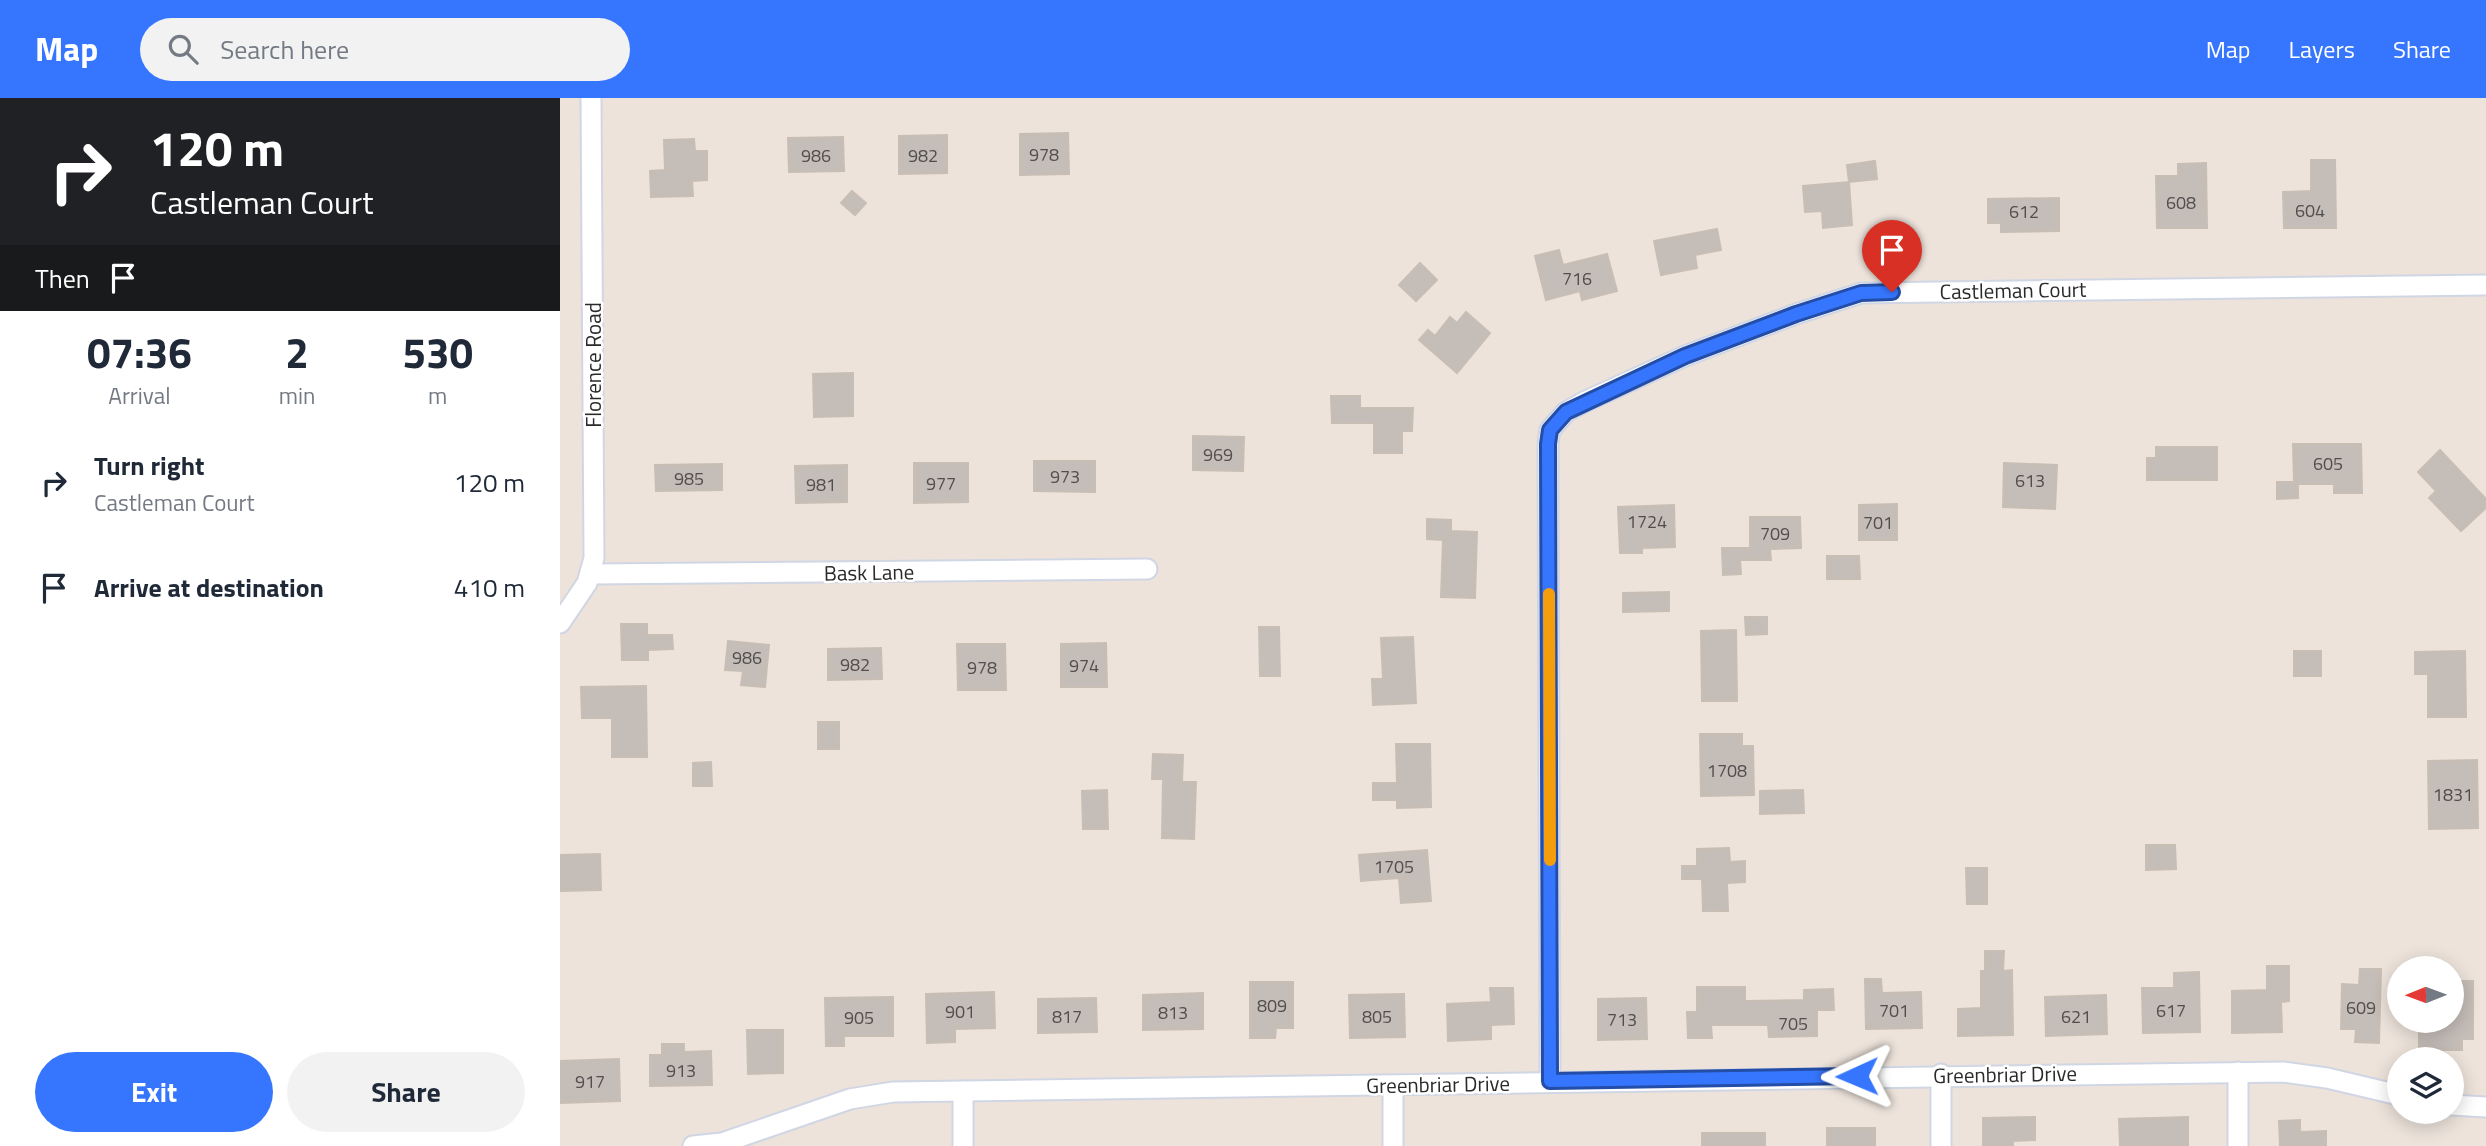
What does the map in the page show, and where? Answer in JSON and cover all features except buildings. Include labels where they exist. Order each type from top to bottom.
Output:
[{"type":"street","name":"Florence Road","points":[[560,623],[587,583],[594,558],[591,98]]},
{"type":"street","name":"Castleman Court","points":[[1550,1081],[1548,444],[1550,430],[1566,412],[1685,356],[1796,314],[1861,293],[2486,285]]},
{"type":"street","name":"Bask Lane","points":[[590,574],[1147,569]]},
{"type":"street","points":[[2238,1072],[2238,1146]]},
{"type":"street","name":"Greenbriar Drive","points":[[693,1146],[722,1143],[850,1099],[892,1092],[1393,1086],[1941,1074],[2283,1072],[2327,1078],[2387,1092]]},
{"type":"street","points":[[1941,1074],[1941,1146]]},
{"type":"street","points":[[1393,1086],[1393,1146]]},
{"type":"street","points":[[963,1091],[963,1146]]},
{"type":"street","points":[[2464,1106],[2486,1107]]},
{"type":"slow traffic","points":[[1549,594],[1550,860]]},
{"type":"route","points":[[1857,1076],[1550,1081],[1548,444],[1550,430],[1566,412],[1685,356],[1796,314],[1861,293],[1892,292]]}]
